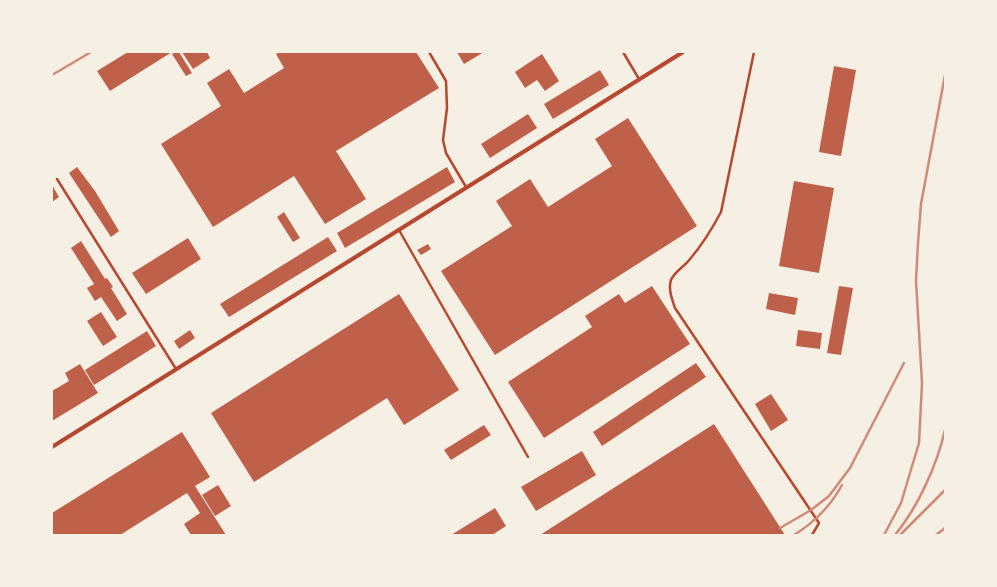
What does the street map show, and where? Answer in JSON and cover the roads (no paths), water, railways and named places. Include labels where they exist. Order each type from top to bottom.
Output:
[{"type":"street","points":[[52,447],[683,52]]},
{"type":"lane","points":[[429,52],[446,81],[447,108],[443,140],[446,153],[466,187]]},
{"type":"lane","points":[[623,52],[640,79]]},
{"type":"lane","points":[[754,52],[721,212],[711,230],[689,260],[677,270],[671,281],[670,291],[674,308],[819,522],[812,535]]},
{"type":"lane","points":[[57,179],[176,369]]},
{"type":"lane","points":[[398,229],[528,457]]},
{"type":"railway","points":[[52,75],[91,52]]},
{"type":"railway","points":[[884,535],[901,503],[919,443],[922,383],[916,281],[918,243],[921,204],[945,75]]},
{"type":"railway","points":[[780,528],[811,510],[829,496],[850,468],[904,363]]},
{"type":"railway","points":[[895,535],[911,512],[926,485],[937,457],[945,430]]},
{"type":"railway","points":[[794,535],[809,525],[827,507],[842,485]]},
{"type":"railway","points":[[900,535],[945,490]]},
{"type":"railway","points":[[936,535],[945,528]]}]
